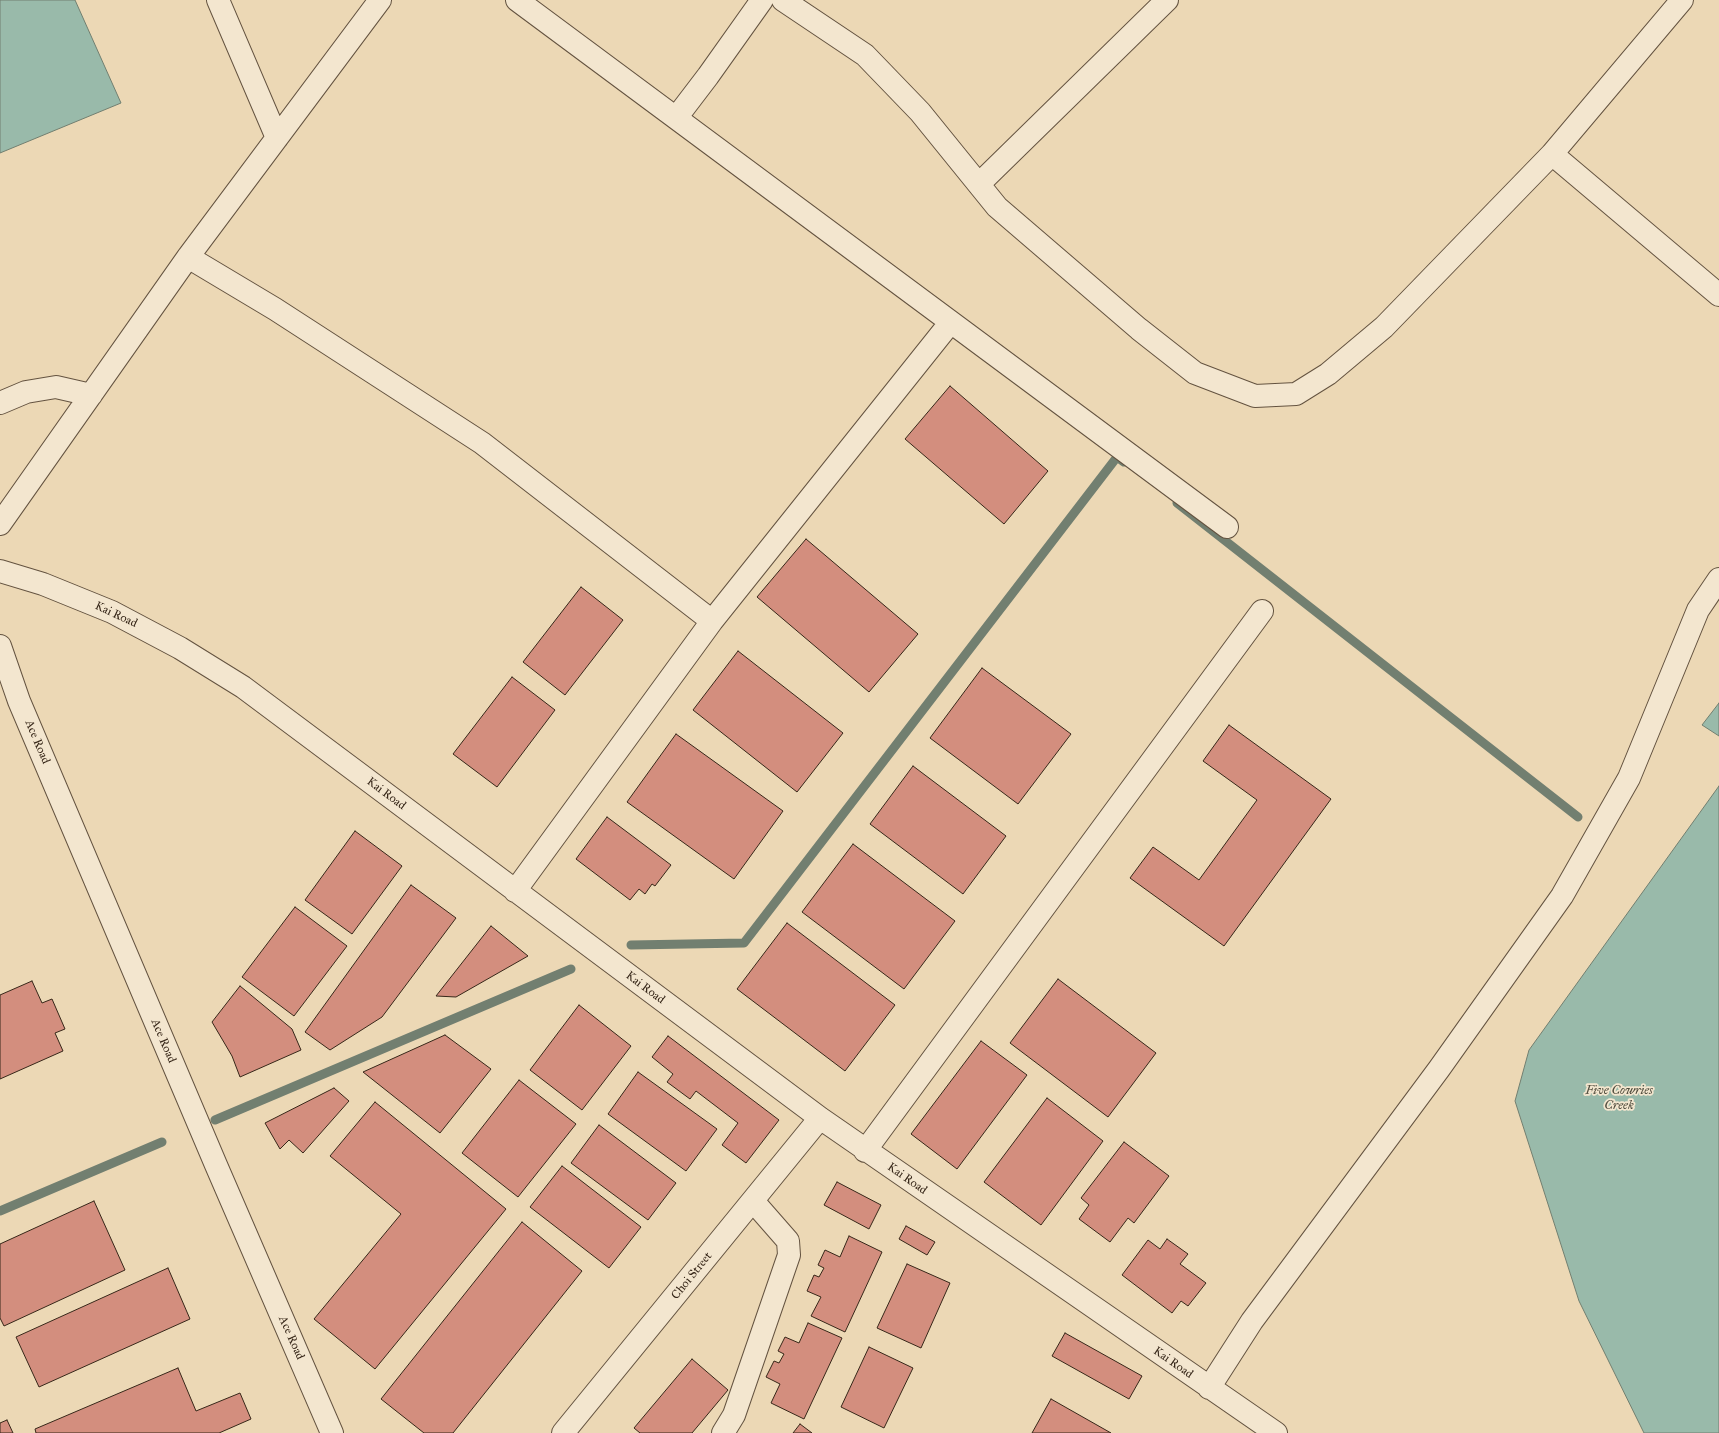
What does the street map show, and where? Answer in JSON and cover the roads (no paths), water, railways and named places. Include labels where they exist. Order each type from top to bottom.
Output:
[{"type":"street","points":[[218,0],[277,138]]},
{"type":"street","points":[[0,524],[188,257],[380,0]]},
{"type":"street","points":[[676,118],[762,0]]},
{"type":"street","points":[[783,0],[865,55],[920,112],[997,207],[1139,329],[1195,373],[1255,396],[1296,394],[1328,374],[1384,328],[1552,154],[1682,0]]},
{"type":"street","points":[[979,184],[1167,0]]},
{"type":"street","points":[[531,4],[676,118],[1227,527]]},
{"type":"street","points":[[1552,154],[1719,295]]},
{"type":"street","points":[[188,257],[275,309],[482,444],[712,621]]},
{"type":"street","points":[[515,891],[712,621],[950,322]]},
{"type":"street","points":[[0,403],[26,392],[56,387],[91,395]]},
{"type":"street","name":"Kai Road","points":[[0,571],[43,584],[112,612],[180,648],[237,683],[820,1118],[1276,1433]]},
{"type":"street","points":[[1209,1388],[1252,1321],[1439,1069],[1562,896],[1628,778],[1698,610],[1719,579]]},
{"type":"street","points":[[866,1151],[1262,611]]},
{"type":"street","name":"Ace Road","points":[[0,646],[22,708],[216,1165],[332,1433]]},
{"type":"street","name":"Choi Street","points":[[563,1433],[820,1118]]},
{"type":"street","points":[[723,1433],[734,1415],[789,1255],[788,1241],[753,1201]]},
{"type":"water","points":[[0,0],[75,0],[121,103],[0,153]]},
{"type":"water","points":[[1719,703],[1719,736],[1702,725]]},
{"type":"water","name":"Five Cowries Creek","points":[[1719,786],[1719,1433],[1644,1433],[1579,1301],[1515,1101],[1529,1050]]},
{"type":"waterway","points":[[631,945],[744,943],[1117,457],[1124,462]]},
{"type":"waterway","points":[[1177,503],[1578,817]]},
{"type":"waterway","points":[[215,1120],[571,969]]},
{"type":"waterway","points":[[0,1211],[162,1142]]}]
